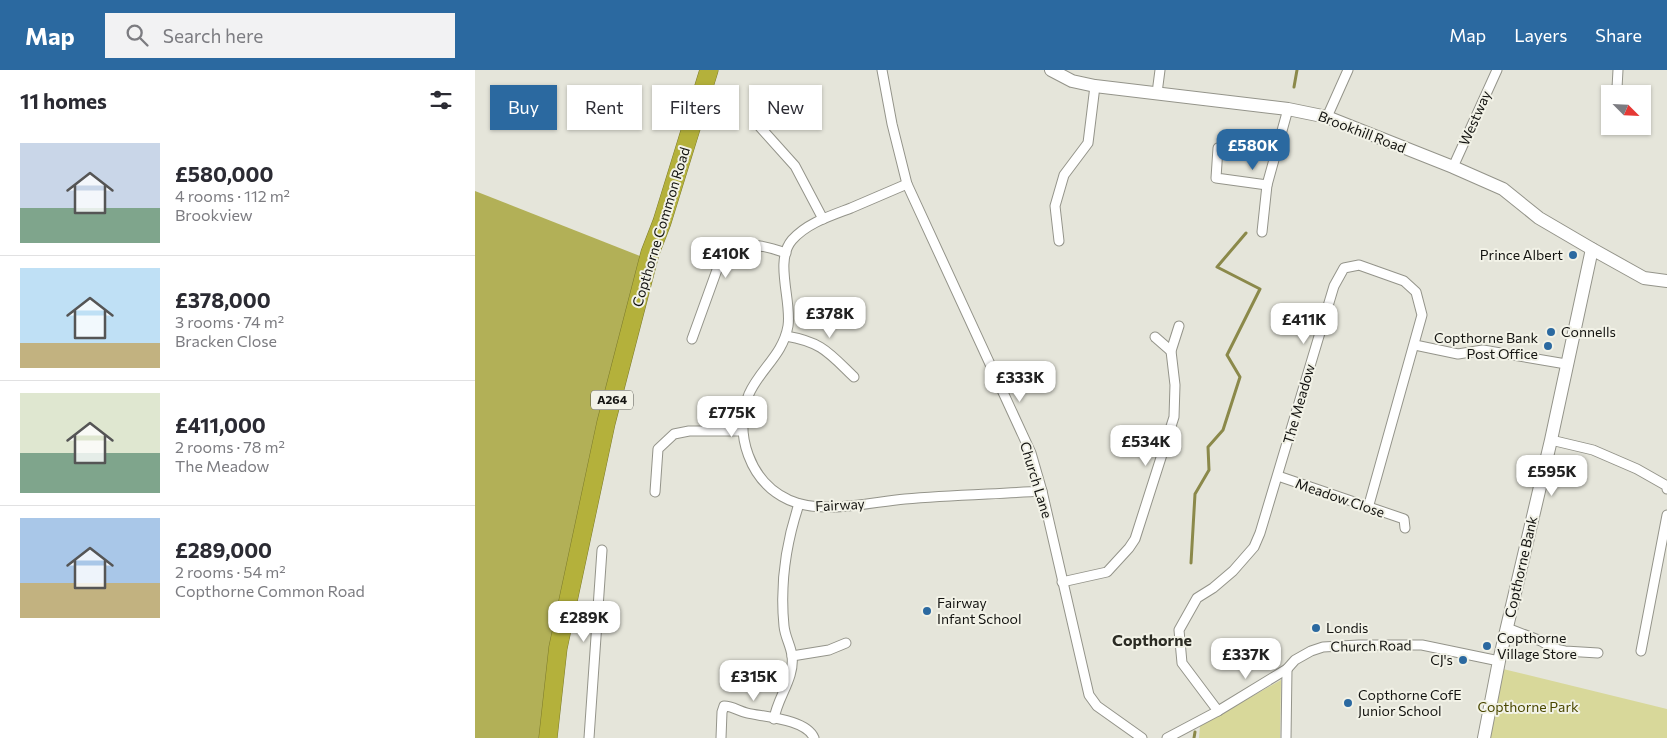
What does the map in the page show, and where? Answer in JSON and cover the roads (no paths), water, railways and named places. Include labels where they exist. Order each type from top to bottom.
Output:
[{"type":"highway","name":"Copthorne Common Road","points":[[548,738],[558,648],[606,423],[650,253],[662,222],[709,70]]},
{"type":"street","name":"Church Lane","points":[[883,70],[892,124],[907,184],[1031,454],[1089,695],[1097,706],[1143,738]]},
{"type":"street","name":"Brookhill Road","points":[[1051,70],[1071,81],[1095,86],[1288,108],[1327,117],[1503,189],[1539,218],[1592,249],[1644,278],[1667,281]]},
{"type":"street","points":[[1157,93],[1160,70]]},
{"type":"street","points":[[1327,117],[1348,70]]},
{"type":"street","name":"Westway","points":[[1453,167],[1497,70]]},
{"type":"street","points":[[1617,85],[1618,70]]},
{"type":"street","points":[[1059,241],[1055,206],[1064,175],[1087,143],[1095,86]]},
{"type":"street","points":[[1262,232],[1267,185],[1288,108]]},
{"type":"street","points":[[764,130],[795,166],[823,219]]},
{"type":"street","points":[[1218,148],[1216,178],[1267,185]]},
{"type":"street","points":[[693,339],[718,267],[723,257],[731,250],[743,245],[769,247],[786,253],[791,242],[805,228],[907,184]]},
{"type":"street","name":"Copthorne Bank","points":[[1484,738],[1499,661],[1551,440],[1592,249]]},
{"type":"street","name":"Fairway","points":[[786,253],[784,266],[788,323],[786,336],[778,354],[749,394],[745,407],[743,431],[746,450],[754,468],[777,493],[799,504],[812,507],[1041,491]]},
{"type":"street","name":"The Meadow","points":[[1218,711],[1182,663],[1179,630],[1197,598],[1213,588],[1233,571],[1254,547],[1278,476],[1334,286],[1343,268],[1359,265],[1404,281],[1416,292],[1422,315],[1368,508]]},
{"type":"street","points":[[1062,582],[1107,572],[1135,539],[1174,417],[1175,386],[1171,350],[1179,326]]},
{"type":"street","points":[[786,336],[817,344],[834,356],[854,377]]},
{"type":"street","points":[[1155,337],[1171,350]]},
{"type":"street","points":[[1415,345],[1458,354],[1483,350],[1566,364]]},
{"type":"street","points":[[655,492],[658,450],[674,434],[689,431],[743,431]]},
{"type":"street","points":[[1551,440],[1593,450],[1637,470],[1667,486],[1667,489]]},
{"type":"street","name":"Meadow Close","points":[[1278,476],[1406,521]]},
{"type":"street","points":[[774,719],[777,704],[788,681],[792,656],[784,627],[783,584],[790,534],[799,504]]},
{"type":"street","points":[[1641,652],[1667,515]]},
{"type":"street","points":[[589,738],[602,550]]},
{"type":"street","points":[[1507,628],[1541,641],[1555,649],[1565,651],[1593,650]]},
{"type":"street","points":[[792,656],[829,650],[846,644]]},
{"type":"street","name":"Church Road","points":[[1167,738],[1218,711],[1287,669],[1295,660],[1323,647],[1422,645],[1499,661]]},
{"type":"street","points":[[1286,738],[1287,669]]},
{"type":"street","points":[[721,738],[724,706],[774,719],[782,719],[804,727],[810,731],[814,738]]},
{"type":"waterway","points":[[1294,87],[1297,70]]},
{"type":"waterway","points":[[1191,563],[1195,494],[1209,470],[1208,447],[1223,430],[1240,377],[1227,355],[1260,289],[1217,267],[1246,233]]},
{"type":"waterway","points":[[1194,738],[1195,732]]},
{"type":"place","name":"Prince Albert","points":[[1573,255]]},
{"type":"place","name":"Connells","points":[[1551,332]]},
{"type":"place","name":"Copthorne Bank Post Office","points":[[1548,346]]},
{"type":"place","name":"Fairway Infant School","points":[[927,611]]},
{"type":"place","name":"Londis","points":[[1316,628]]},
{"type":"place","name":"Copthorne Village Store","points":[[1487,646]]},
{"type":"place","name":"CJ's","points":[[1463,660]]},
{"type":"place","name":"Copthorne CofE Junior School","points":[[1348,703]]},
{"type":"district","name":"Copthorne","points":[[1152,640]]},
{"type":"park label","name":"Copthorne Park","points":[[1528,707]]}]
